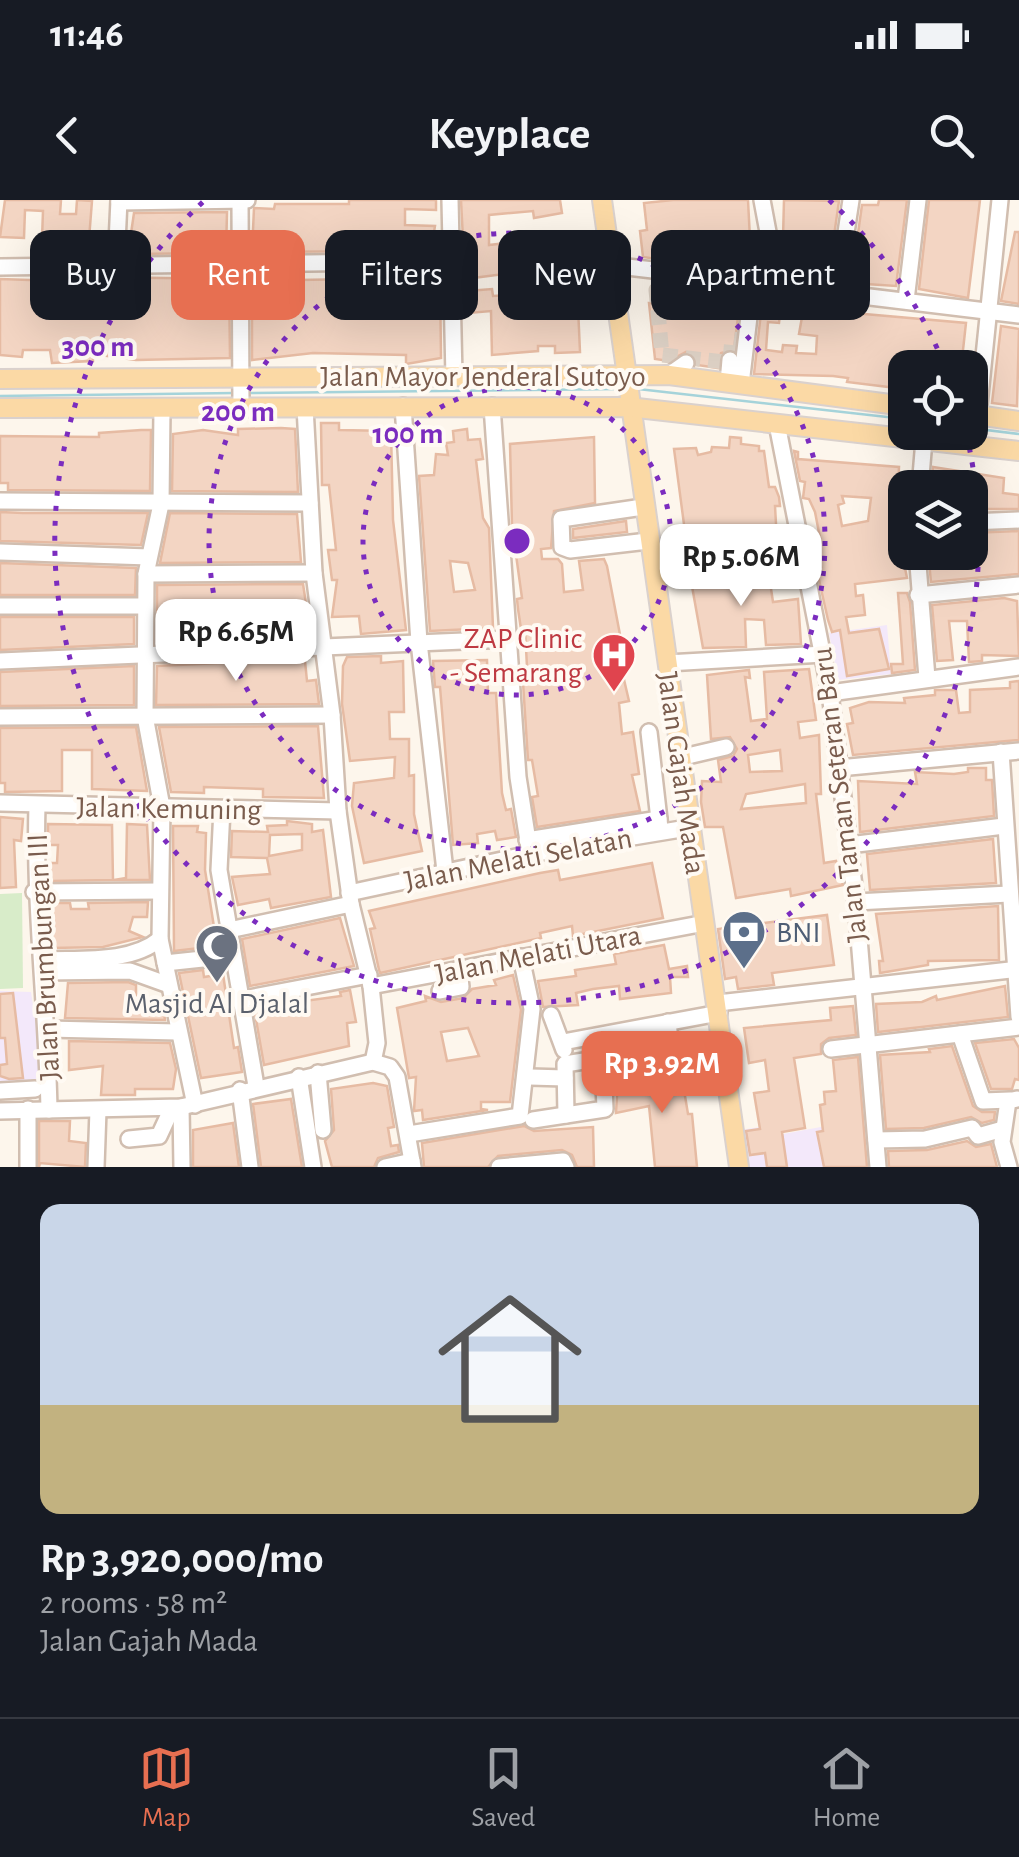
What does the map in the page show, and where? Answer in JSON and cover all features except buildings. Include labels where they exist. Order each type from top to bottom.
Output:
[{"type":"main road","name":"Jalan Gajah Mada","points":[[602,200],[606,230]]},
{"type":"main road","name":"Jalan Gajah Mada","points":[[617,320],[738,1167]]},
{"type":"main road","name":"Jalan Mayor Jenderal Sutoyo","points":[[0,379],[669,375],[888,404]]},
{"type":"main road","points":[[0,408],[628,406],[888,436]]},
{"type":"main road","points":[[988,417],[1019,421]]},
{"type":"main road","points":[[988,447],[1019,451]]},
{"type":"street","points":[[118,230],[119,201],[243,200],[241,230]]},
{"type":"street","points":[[450,200],[451,230]]},
{"type":"street","points":[[762,200],[768,230]]},
{"type":"street","points":[[768,230],[774,200]]},
{"type":"street","points":[[846,230],[851,200]]},
{"type":"street","points":[[906,300],[918,200]]},
{"type":"street","points":[[982,350],[1000,200]]},
{"type":"street","points":[[0,267],[30,266]]},
{"type":"street","points":[[870,295],[1019,315]]},
{"type":"street","points":[[240,320],[241,405]]},
{"type":"street","points":[[454,320],[454,377]]},
{"type":"street","points":[[734,384],[732,363],[747,320]]},
{"type":"street","points":[[669,375],[686,364]]},
{"type":"street","points":[[403,406],[419,642],[445,871]]},
{"type":"street","points":[[492,406],[518,777],[528,847]]},
{"type":"street","points":[[162,408],[161,504],[147,566],[144,606],[145,716],[162,806],[160,939],[178,1032],[182,1167]]},
{"type":"street","points":[[305,408],[314,573],[332,715],[338,812],[350,899],[370,980],[377,1043],[373,1062]]},
{"type":"street","name":"Jalan Taman Seteran Baru","points":[[776,424],[830,693],[856,902],[878,1167]]},
{"type":"street","points":[[0,501],[310,503]]},
{"type":"street","points":[[643,507],[561,519],[562,547],[570,550],[648,541]]},
{"type":"street","points":[[988,521],[1019,520]]},
{"type":"street","points":[[0,552],[147,566],[314,573]]},
{"type":"street","points":[[917,570],[927,678]]},
{"type":"street","points":[[918,594],[1019,585]]},
{"type":"street","points":[[0,606],[144,606]]},
{"type":"street","points":[[0,662],[510,638]]},
{"type":"street","points":[[667,663],[824,654]]},
{"type":"street","points":[[830,693],[1019,667]]},
{"type":"street","points":[[0,717],[332,715]]},
{"type":"street","points":[[649,732],[660,826]]},
{"type":"street","points":[[679,758],[726,748]]},
{"type":"street","points":[[1001,752],[1004,826],[1013,867],[1019,1018]]},
{"type":"street","points":[[839,768],[1019,752]]},
{"type":"street","name":"Jalan Kemuning","points":[[0,804],[338,812]]},
{"type":"street","name":"Jalan Brumbungan III","points":[[37,805],[34,892],[48,1029],[49,1110]]},
{"type":"street","points":[[222,809],[219,870],[252,1068],[248,1088],[250,1167]]},
{"type":"street","name":"Jalan Melati Selatan","points":[[229,930],[528,847],[660,826],[688,828]]},
{"type":"street","points":[[849,845],[1004,826]]},
{"type":"street","points":[[34,892],[160,891]]},
{"type":"street","points":[[856,902],[1013,903]]},
{"type":"street","name":"Jalan Melati Utara","points":[[238,1000],[459,970],[704,923]]},
{"type":"street","points":[[42,966],[142,951],[160,939]]},
{"type":"street","points":[[409,1134],[520,1116],[532,1010],[521,956]]},
{"type":"street","points":[[42,966],[167,974],[232,961]]},
{"type":"street","points":[[564,1042],[718,1008],[1017,969]]},
{"type":"street","points":[[440,991],[461,987],[459,970]]},
{"type":"street","points":[[551,1016],[564,1042],[566,1115]]},
{"type":"street","points":[[686,1018],[690,1047]]},
{"type":"street","points":[[668,1022],[671,1050]]},
{"type":"street","points":[[831,1049],[1019,1027]]},
{"type":"street","points":[[48,1029],[178,1032]]},
{"type":"street","points":[[960,1034],[983,1101],[1012,1101]]},
{"type":"street","points":[[530,1077],[565,1071],[602,1058],[722,1042]]},
{"type":"street","points":[[533,1120],[605,1109],[602,1058]]},
{"type":"street","points":[[0,1111],[183,1107],[248,1088],[373,1062],[394,1071],[413,1164],[385,1167]]},
{"type":"street","points":[[318,1073],[324,1130]]},
{"type":"street","points":[[299,1077],[313,1167]]},
{"type":"street","points":[[0,1091],[35,1089]]},
{"type":"street","points":[[981,1106],[1012,1101]]},
{"type":"street","points":[[1009,1167],[1003,1129],[1012,1101]]},
{"type":"street","points":[[129,1139],[159,1136],[183,1107]]},
{"type":"street","points":[[28,1109],[28,1167]]},
{"type":"street","points":[[96,1167],[98,1110]]},
{"type":"street","points":[[876,1140],[926,1140],[972,1128],[978,1136],[1003,1129]]},
{"type":"street","points":[[499,1167],[564,1164]]},
{"type":"shaded area","points":[[887,625],[891,674],[838,680],[829,633]]},
{"type":"shaded area","points":[[0,991],[31,992],[46,1091],[0,1096]]},
{"type":"shaded area","points":[[842,1123],[844,1167],[744,1167],[739,1130],[760,1127],[762,1138]]},
{"type":"green space","points":[[22,893],[23,988],[0,989],[0,894]]},
{"type":"waterway","points":[[248,393],[620,389]]},
{"type":"waterway","points":[[638,389],[888,417]]},
{"type":"waterway","points":[[0,396],[235,393]]},
{"type":"waterway","points":[[988,430],[1019,434]]},
{"type":"tunnel","points":[[659,320],[662,355],[724,362]]},
{"type":"tunnel","points":[[730,360],[732,339],[740,340]]},
{"type":"place","name":"ZAP Clinic - Semarang","points":[[614,693]]},
{"type":"place","name":"BNI","points":[[744,970]]},
{"type":"place","name":"Masjid Al Djalal","points":[[217,984]]}]
